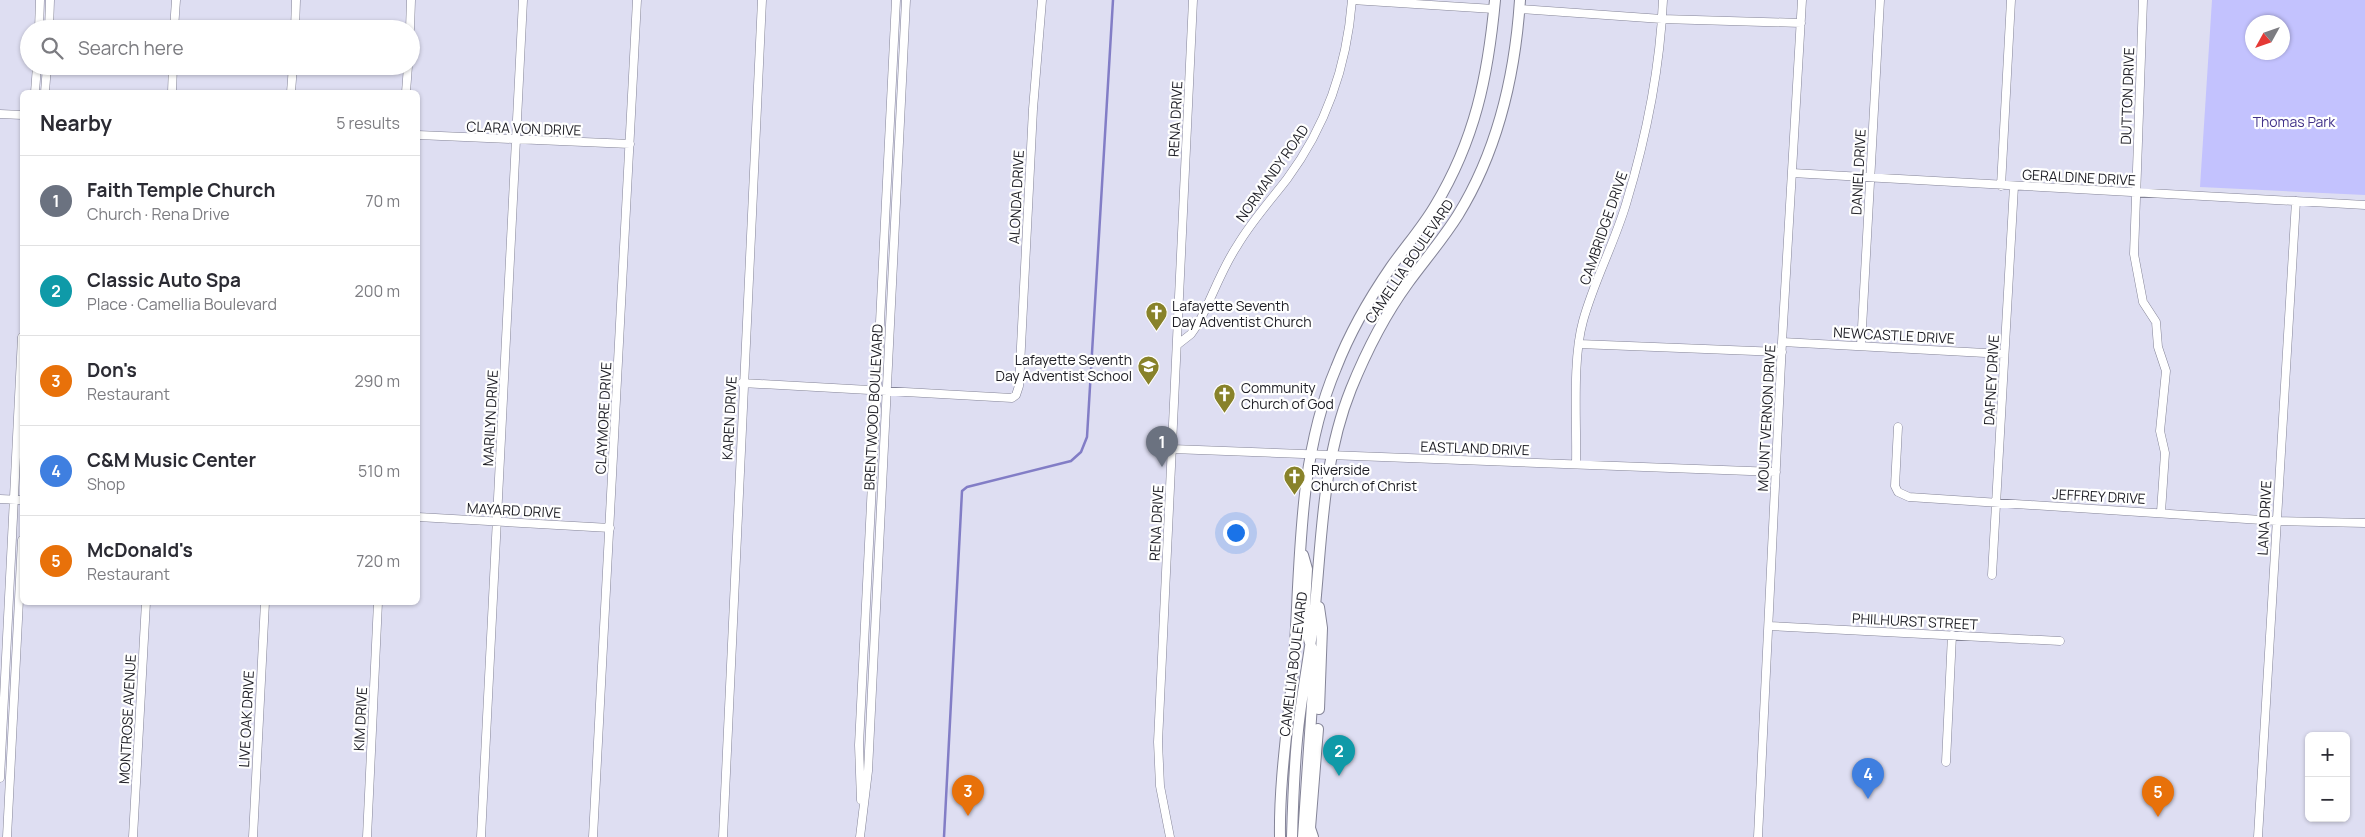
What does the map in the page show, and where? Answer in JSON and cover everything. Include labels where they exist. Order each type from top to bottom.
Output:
[{"type":"main road","name":"CAMELLIA BOULEVARD","points":[[1280,837],[1300,546],[1311,455],[1327,392],[1335,369],[1362,313],[1435,206],[1464,149],[1486,78],[1494,4]]},
{"type":"main road","name":"CAMELLIA BOULEVARD","points":[[1292,837],[1298,731],[1311,644],[1331,456],[1350,390],[1374,337],[1407,284],[1457,217],[1483,169],[1506,101],[1513,70],[1520,5]]},
{"type":"main road","points":[[1300,546],[1307,568],[1304,622],[1315,660],[1303,837]]},
{"type":"main road","points":[[1313,837],[1310,828],[1321,686],[1322,628],[1317,593]]},
{"type":"street","points":[[175,20],[176,0]]},
{"type":"street","points":[[295,20],[296,0]]},
{"type":"street","points":[[410,20],[411,0]]},
{"type":"street","name":"MARILYN DRIVE","points":[[481,837],[523,0]]},
{"type":"street","name":"CLAYMORE DRIVE","points":[[593,837],[637,0]]},
{"type":"street","name":"KAREN DRIVE","points":[[723,837],[742,383],[762,0]]},
{"type":"street","name":"BRENTWOOD BOULEVARD","points":[[862,814],[858,770],[859,745],[896,0]]},
{"type":"street","name":"BRENTWOOD BOULEVARD","points":[[860,837],[868,771],[906,0]]},
{"type":"street","name":"ALONDA DRIVE","points":[[886,390],[1012,398],[1016,395],[1019,386],[1033,108],[1042,0]]},
{"type":"street","name":"RENA DRIVE","points":[[1170,837],[1160,786],[1158,742],[1193,0]]},
{"type":"street","points":[[1352,0],[1494,4]]},
{"type":"street","name":"NORMANDY ROAD","points":[[1177,346],[1191,334],[1198,324],[1236,246],[1302,157],[1324,118],[1346,51],[1352,0]]},
{"type":"street","name":"CAMBRIDGE DRIVE","points":[[1576,464],[1579,344],[1583,322],[1627,201],[1643,146],[1650,110],[1663,0]]},
{"type":"street","name":"MOUNT VERNON DRIVE","points":[[1758,837],[1782,342],[1802,0]]},
{"type":"street","name":"DANIEL DRIVE","points":[[1861,346],[1880,0]]},
{"type":"street","points":[[2001,186],[2011,0]]},
{"type":"street","name":"DUTTON DRIVE","points":[[2143,0],[2134,254],[2143,302],[2156,322],[2158,347],[2166,371],[2160,431],[2165,453],[2161,512]]},
{"type":"street","points":[[39,20],[40,3],[50,3],[49,20]]},
{"type":"street","points":[[1520,5],[1662,19],[1801,23]]},
{"type":"street","points":[[35,90],[36,75]]},
{"type":"street","points":[[45,90],[46,75]]},
{"type":"street","points":[[172,90],[173,75]]},
{"type":"street","points":[[291,90],[292,75]]},
{"type":"street","points":[[406,90],[407,75]]},
{"type":"street","points":[[0,114],[20,116]]},
{"type":"street","name":"CLARA VON DRIVE","points":[[420,136],[630,144]]},
{"type":"street","name":"GERALDINE DRIVE","points":[[1792,173],[2365,205]]},
{"type":"street","name":"DAFNEY DRIVE","points":[[1992,575],[2014,186]]},
{"type":"street","name":"LANA DRIVE","points":[[2258,837],[2296,201]]},
{"type":"street","name":"NEWCASTLE DRIVE","points":[[1782,342],[2004,354]]},
{"type":"street","points":[[1579,344],[1782,352]]},
{"type":"street","points":[[742,383],[886,390]]},
{"type":"street","points":[[0,778],[20,414]]},
{"type":"street","name":"JEFFREY DRIVE","points":[[1898,427],[1895,486],[1903,496],[2276,521],[2365,523]]},
{"type":"street","name":"EASTLAND DRIVE","points":[[1172,449],[1776,472]]},
{"type":"street","points":[[0,499],[20,500]]},
{"type":"street","name":"MAYARD DRIVE","points":[[420,517],[610,528]]},
{"type":"street","points":[[7,837],[4,814],[14,712],[20,588]]},
{"type":"street","name":"MONTROSE AVENUE","points":[[133,837],[146,605]]},
{"type":"street","name":"LIVE OAK DRIVE","points":[[253,837],[265,605]]},
{"type":"street","name":"KIM DRIVE","points":[[367,837],[378,605]]},
{"type":"street","points":[[8,612],[19,612]]},
{"type":"street","name":"PHILHURST STREET","points":[[1768,626],[2060,641]]},
{"type":"street","points":[[1946,762],[1952,635]]},
{"type":"street","points":[[3,711],[14,712]]},
{"type":"green space","name":"Thomas Park","points":[[2212,0],[2365,0],[2365,195],[2200,187]]},
{"type":"waterway","points":[[944,837],[962,491],[967,487],[1071,461],[1081,452],[1087,437],[1113,0]]},
{"type":"place","name":"Lafayette Seventh Day Adventist Church","points":[[1156,332]]},
{"type":"place","name":"Lafayette Seventh Day Adventist School","points":[[1148,386]]},
{"type":"place","name":"Community Church of God","points":[[1225,414]]},
{"type":"place","name":"Faith Temple Church","points":[[1162,467]]},
{"type":"place","name":"Riverside Church of Christ","points":[[1295,496]]},
{"type":"place","name":"Classic Auto Spa","points":[[1339,776]]},
{"type":"place","name":"C&M Music Center","points":[[1868,799]]},
{"type":"place","name":"Don's","points":[[968,816]]},
{"type":"place","name":"McDonald's","points":[[2158,817]]}]
